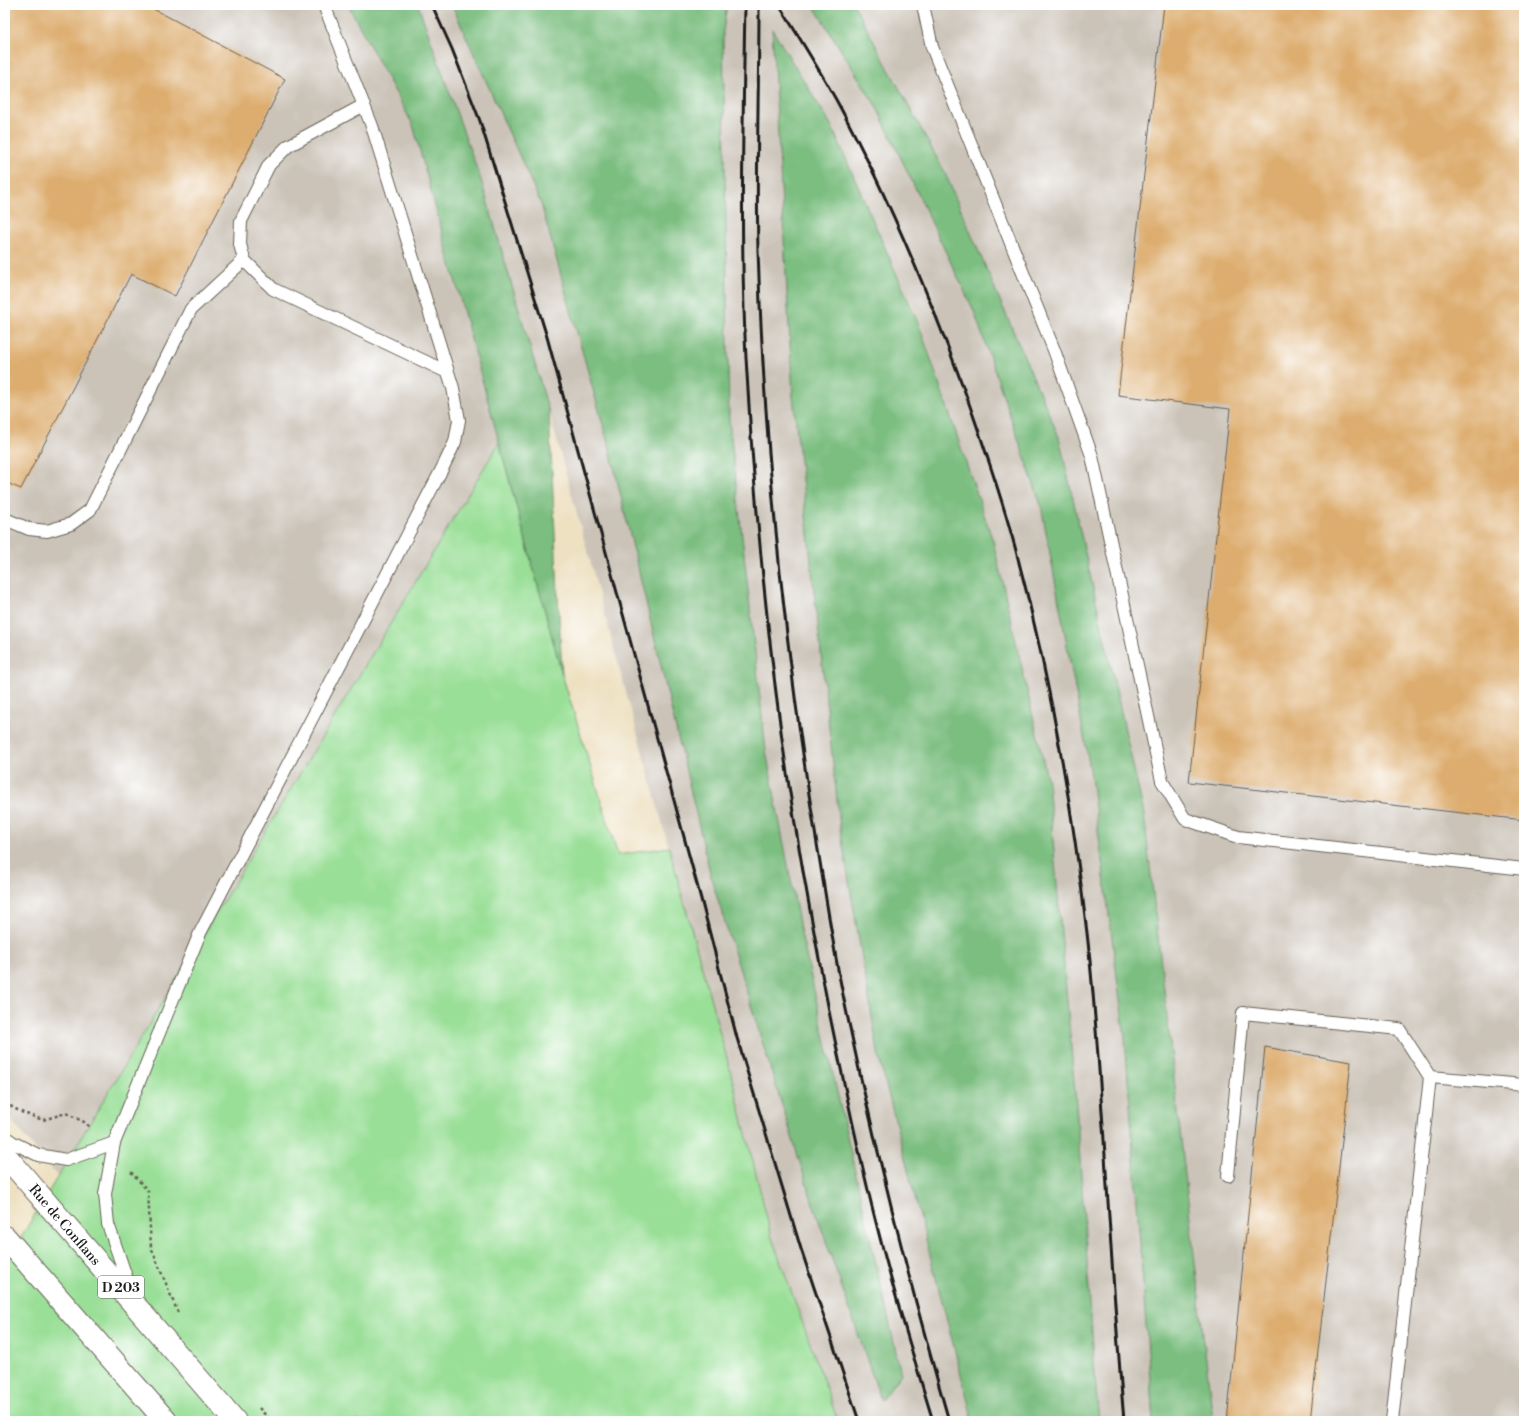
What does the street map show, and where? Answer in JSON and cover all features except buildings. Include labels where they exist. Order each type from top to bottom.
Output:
[{"type":"main road","name":"Rue de Conflans","points":[[5,1155],[236,1421]]},
{"type":"main road","points":[[5,1237],[166,1421]]},
{"type":"lane","points":[[137,1306],[119,1259],[108,1224],[105,1194],[111,1147],[200,933],[455,442],[459,420],[453,388],[372,126],[324,5]]},
{"type":"lane","points":[[923,5],[932,47],[1054,350],[1092,456],[1162,781],[1185,819],[1238,838],[1524,869]]},
{"type":"lane","points":[[364,105],[288,146],[269,165],[241,221],[240,244],[244,260],[273,289],[448,372]]},
{"type":"lane","points":[[5,519],[29,529],[47,531],[71,524],[90,510],[191,309],[244,260]]},
{"type":"lane","points":[[1228,1176],[1243,1013],[1399,1029],[1430,1077],[1392,1421]]},
{"type":"lane","points":[[1430,1077],[1524,1085]]},
{"type":"lane","points":[[5,1137],[38,1155],[66,1160],[111,1147]]},
{"type":"path","points":[[5,1103],[21,1112],[44,1120],[66,1113],[86,1123],[111,1147],[148,1191],[151,1246],[179,1315]]},
{"type":"path","points":[[256,1403],[271,1421]]},
{"type":"shaded area","points":[[5,5],[348,5],[413,125],[499,443],[58,1177],[5,1113]]},
{"type":"shaded area","points":[[418,5],[452,5],[541,204],[610,450],[712,881],[812,1201],[881,1399],[901,1374],[801,933],[766,751],[729,420],[723,31],[727,5],[813,5],[876,106],[974,311],[1041,505],[1090,769],[1125,1038],[1153,1421],[1099,1421],[1076,1104],[1048,782],[993,541],[919,325],[831,125],[772,29],[840,828],[879,1058],[973,1421],[838,1421],[772,1238],[730,1070],[549,412],[482,183]]},
{"type":"shaded area","points":[[854,5],[1524,5],[1524,1421],[1213,1421],[1144,814],[944,171]]},
{"type":"green space","points":[[348,5],[418,5],[482,183],[549,412],[562,674],[413,125]]},
{"type":"green space","points":[[452,5],[727,5],[723,31],[729,420],[766,751],[801,933],[901,1374],[881,1400],[812,1201],[712,881],[610,450],[541,204]]},
{"type":"green space","points":[[813,5],[854,5],[944,171],[1059,437],[1144,814],[1213,1421],[1153,1421],[1125,1038],[1090,769],[1041,505],[974,311],[876,106]]},
{"type":"green space","points":[[772,29],[831,125],[919,325],[993,541],[1048,782],[1076,1104],[1099,1421],[973,1421],[879,1058],[840,828],[793,396]]},
{"type":"green space","points":[[499,443],[562,674],[618,855],[669,847],[730,1070],[772,1238],[838,1421],[5,1421],[5,1264]]},
{"type":"railway","points":[[432,5],[452,49],[480,121],[547,337],[701,899],[737,1038],[801,1249],[859,1421]]},
{"type":"railway","points":[[745,5],[743,270],[746,358],[760,549],[782,739],[792,809],[810,912],[830,1016],[865,1180],[885,1258],[933,1421]]},
{"type":"railway","points":[[759,5],[757,220],[761,324],[765,398],[777,545],[794,692],[840,980],[890,1202],[918,1311],[949,1421]]},
{"type":"railway","points":[[779,5],[825,81],[858,141],[892,212],[923,283],[965,392],[985,450],[1010,528],[1027,594],[1049,690],[1067,787],[1087,933],[1097,1036],[1124,1421]]}]
